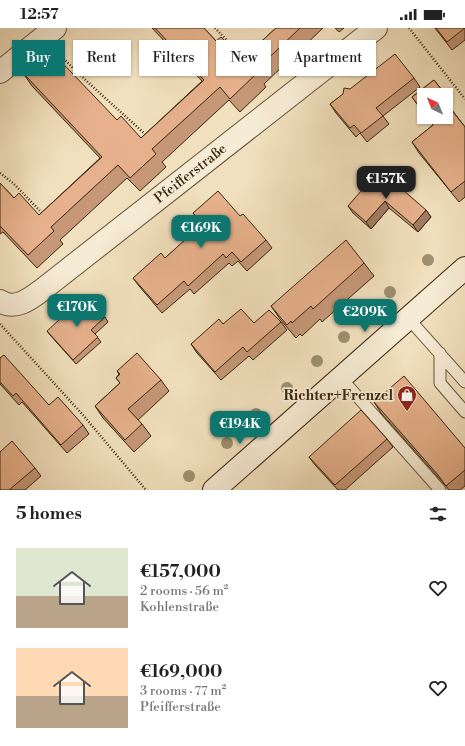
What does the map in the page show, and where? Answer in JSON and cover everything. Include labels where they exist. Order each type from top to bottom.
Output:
[{"type":"street","name":"Pfeifferstraße","points":[[0,301],[3,303],[16,305],[42,290],[376,28]]},
{"type":"street","points":[[0,72],[49,33]]},
{"type":"street","points":[[214,490],[465,268]]},
{"type":"lane","points":[[408,318],[465,382]]},
{"type":"lane","points":[[440,354],[440,383],[465,412]]},
{"type":"lane","points":[[341,378],[440,490]]},
{"type":"path","points":[[215,28],[227,40]]},
{"type":"path","points":[[409,28],[465,99]]},
{"type":"path","points":[[49,33],[80,76],[117,107],[152,141]]},
{"type":"path","points":[[0,173],[14,184],[48,219]]},
{"type":"path","points":[[0,324],[83,415],[146,490]]},
{"type":"building","points":[[155,28],[204,28],[216,41],[216,76],[254,76],[230,99],[220,87],[152,149],[156,154],[130,178],[118,165],[51,227],[54,231],[28,255],[0,226],[0,183],[14,198],[19,193],[39,215],[102,157],[26,76],[65,76],[65,66],[73,76],[75,76],[117,120],[121,116],[141,138],[204,80],[200,76],[208,76],[208,40],[166,40]]},
{"type":"building","points":[[276,28],[300,28],[287,40],[279,40],[279,48],[271,56],[271,40],[263,40]]},
{"type":"building","points":[[436,28],[465,28],[447,42]]},
{"type":"building","points":[[395,54],[414,78],[376,108],[383,116],[361,133],[354,125],[350,128],[330,104],[343,94],[344,88],[350,89],[367,76],[376,76],[376,69]]},
{"type":"building","points":[[434,80],[440,88],[424,88]]},
{"type":"building","points":[[417,93],[417,104],[412,97]]},
{"type":"building","points":[[453,112],[465,127],[465,181],[451,192],[412,142],[433,125],[432,124],[453,124]]},
{"type":"building","points":[[381,171],[426,210],[413,225],[385,201],[366,222],[348,206],[368,183],[369,184]]},
{"type":"building","points":[[218,191],[240,216],[243,214],[266,240],[241,262],[232,252],[226,258],[223,254],[188,286],[184,281],[157,305],[133,278],[161,253],[165,258],[197,229],[196,228],[202,223],[193,213]]},
{"type":"building","points":[[346,240],[364,263],[313,309],[311,306],[292,323],[291,321],[287,325],[271,306]]},
{"type":"building","points":[[85,296],[105,317],[91,330],[98,337],[73,360],[47,331]]},
{"type":"building","points":[[241,309],[254,323],[269,310],[281,322],[247,352],[243,347],[215,372],[191,344],[219,319],[223,324]]},
{"type":"building","points":[[137,353],[161,380],[128,409],[142,424],[125,440],[95,406],[120,383],[116,378],[120,374],[117,371]]},
{"type":"building","points":[[4,355],[49,405],[58,397],[83,425],[61,445],[16,393],[13,396],[0,382],[0,358]]},
{"type":"building","points":[[404,376],[465,448],[465,470],[446,486],[374,402]]},
{"type":"building","points":[[361,410],[387,439],[335,485],[309,457]]},
{"type":"building","points":[[12,441],[35,468],[9,490],[0,490],[0,452]]},
{"type":"place","name":"Richter+Frenzel","points":[[407,412]]}]
